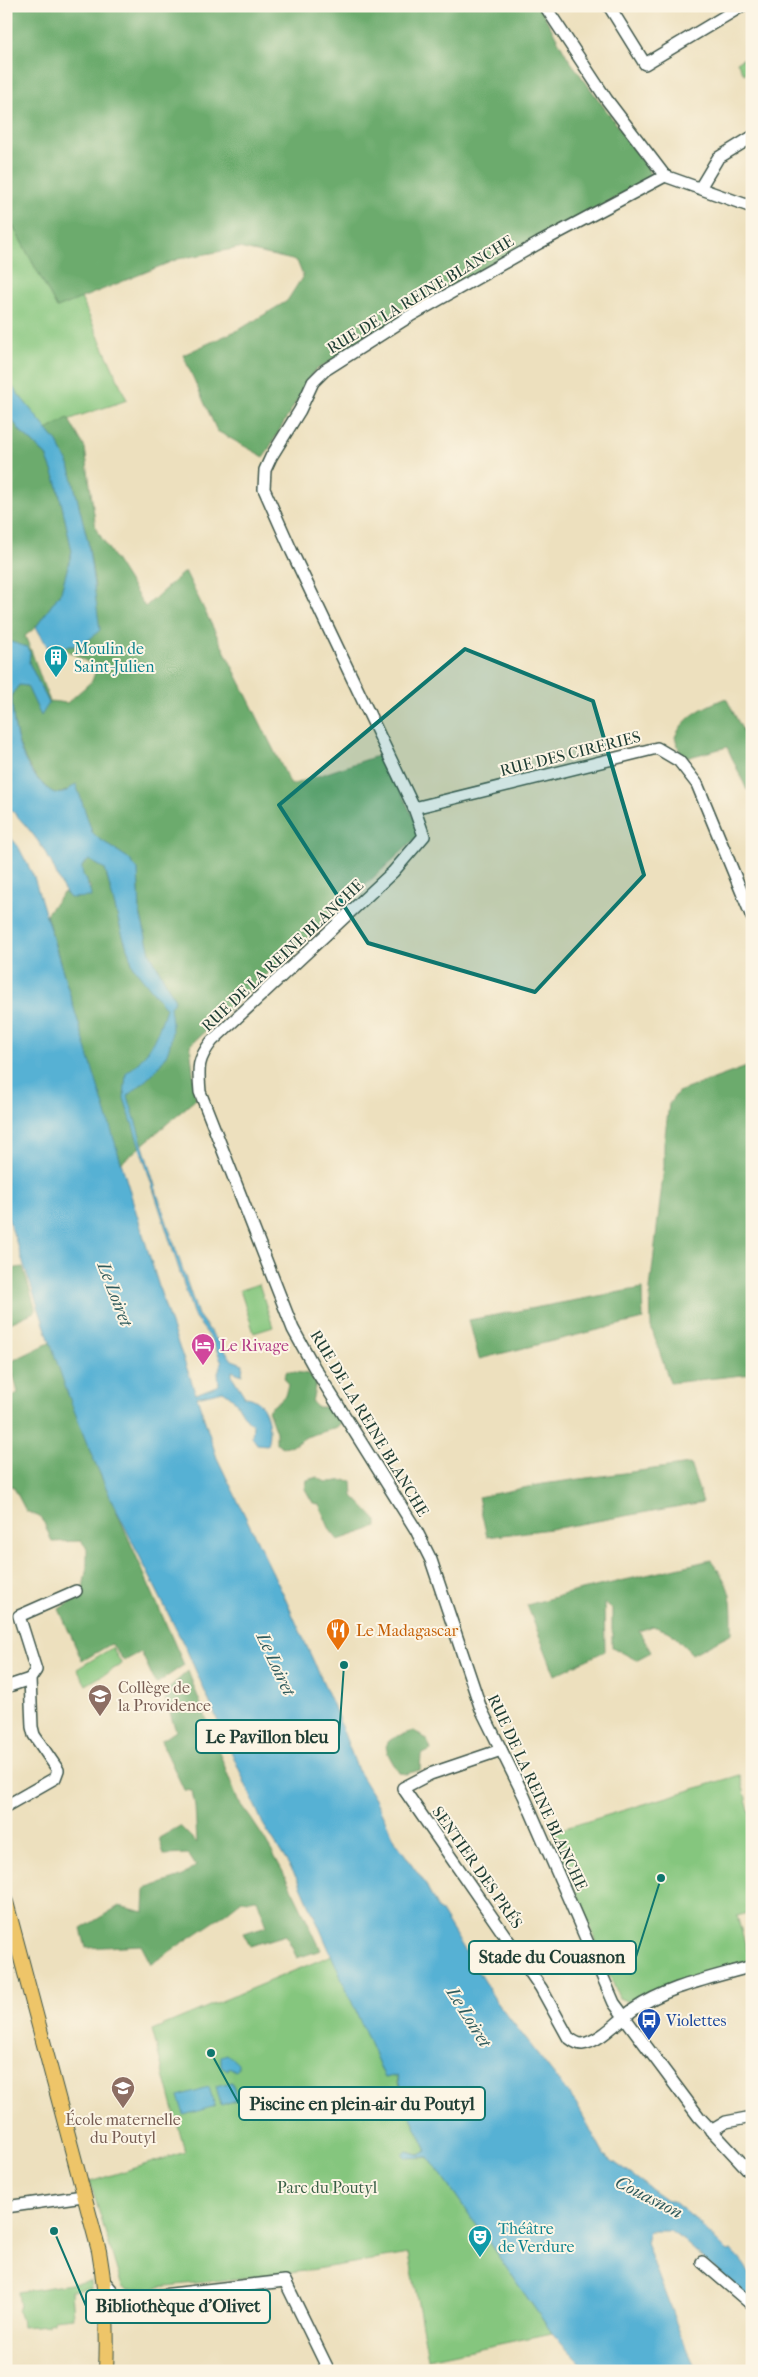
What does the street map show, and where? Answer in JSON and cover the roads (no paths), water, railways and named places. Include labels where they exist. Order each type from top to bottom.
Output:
[{"type":"main road","points":[[6,1902],[99,2251],[107,2318],[106,2371]]},
{"type":"street","points":[[545,6],[607,100],[665,176],[752,207]]},
{"type":"street","points":[[609,6],[645,64],[742,6]]},
{"type":"street","points":[[700,188],[718,158],[752,137]]},
{"type":"street","name":"RUE DE LA REINE BLANCHE","points":[[665,176],[538,243],[410,316],[336,362],[313,382],[300,410],[271,457],[265,470],[264,489],[424,830],[422,841],[393,872],[212,1042],[203,1052],[198,1067],[200,1092],[293,1329],[314,1367],[416,1530],[431,1560],[481,1709],[524,1796],[614,2003],[711,2131],[752,2174]]},
{"type":"street","name":"RUE DES CIRERIES","points":[[414,808],[657,748],[679,760],[697,784],[752,916]]},
{"type":"street","points":[[6,1806],[55,1778],[58,1770],[34,1735],[30,1679],[36,1670],[18,1616],[76,1591]]},
{"type":"street","points":[[6,1686],[30,1679]]},
{"type":"street","name":"SENTIER DES PRÉS","points":[[501,1750],[430,1774],[404,1788],[541,1988],[568,2037],[574,2042],[582,2044],[607,2032],[624,2017]]},
{"type":"street","points":[[624,2017],[634,2009],[672,1990],[752,1966]]},
{"type":"street","points":[[711,2131],[726,2122],[752,2117]]},
{"type":"street","points":[[6,2207],[83,2196]]},
{"type":"street","points":[[702,2262],[752,2305]]},
{"type":"street","points":[[104,2281],[114,2294],[127,2299]]},
{"type":"street","points":[[107,2318],[114,2306],[127,2299],[285,2281],[329,2371]]},
{"type":"water","points":[[6,379],[57,442],[69,465],[88,542],[100,630],[83,645],[60,647],[51,653],[36,627],[61,592],[72,551],[57,483],[46,455],[22,433],[6,412]]},
{"type":"water","points":[[6,632],[8,641],[27,647],[30,653],[29,663],[49,703],[41,716],[27,686],[19,685],[12,694],[13,719],[23,756],[36,777],[53,792],[63,793],[76,784],[92,832],[128,858],[138,870],[140,913],[150,953],[175,1000],[170,1007],[172,1023],[169,1048],[158,1067],[128,1096],[158,1196],[198,1315],[232,1360],[243,1364],[242,1375],[232,1371],[232,1376],[245,1397],[253,1399],[263,1408],[268,1423],[267,1445],[257,1444],[252,1437],[253,1425],[229,1395],[223,1391],[197,1397],[217,1458],[285,1598],[332,1702],[359,1773],[375,1799],[396,1842],[425,1883],[438,1909],[496,2001],[576,2103],[604,2155],[668,2201],[673,2201],[702,2225],[728,2252],[732,2251],[746,2268],[750,2279],[752,2302],[684,2241],[670,2231],[649,2231],[646,2243],[681,2336],[694,2364],[701,2371],[595,2371],[584,2366],[552,2333],[429,2157],[407,2158],[403,2153],[407,2151],[420,2155],[427,2151],[405,2104],[398,2075],[385,2078],[299,1881],[263,1824],[188,1653],[112,1501],[87,1444],[66,1389],[6,1212],[6,832],[18,846],[34,877],[167,1313],[196,1394],[219,1385],[218,1372],[222,1362],[212,1340],[194,1316],[124,1098],[126,1073],[141,1060],[152,1044],[166,1008],[134,968],[121,930],[105,869],[89,860],[82,866],[82,870],[91,897],[70,898],[42,847],[6,805]]},
{"type":"water","points":[[227,2054],[238,2064],[236,2071],[229,2067],[228,2070],[221,2066],[221,2056]]},
{"type":"water","points":[[232,2082],[237,2100],[221,2105],[216,2086]]},
{"type":"water","points":[[209,2087],[215,2106],[184,2115],[178,2096]]},
{"type":"place","name":"Moulin de Saint-Julien","points":[[56,678]]},
{"type":"place","name":"Le Rivage","points":[[203,1366]]},
{"type":"place","name":"Le Madagascar","points":[[338,1651]]},
{"type":"place","name":"Le Pavillon bleu","points":[[344,1665]]},
{"type":"place","name":"Collège de la Providence","points":[[100,1717]]},
{"type":"place","name":"Stade du Couasnon","points":[[661,1878]]},
{"type":"place","name":"Violettes","points":[[649,2041]]},
{"type":"place","name":"Piscine en plein-air du Poutyl","points":[[211,2053]]},
{"type":"place","name":"École maternelle du Poutyl","points":[[123,2109]]},
{"type":"place","name":"Bibliothèque d'Olivet","points":[[54,2231]]},
{"type":"place","name":"Théâtre de Verdure","points":[[480,2258]]},
{"type":"water label","name":"Le Loiret","points":[[115,1294]]},
{"type":"water label","name":"Le Loiret","points":[[276,1664]]},
{"type":"water label","name":"Le Loiret","points":[[469,2017]]},
{"type":"water label","name":"Couasnon","points":[[649,2197]]},
{"type":"park label","name":"Parc du Poutyl","points":[[327,2187]]}]
